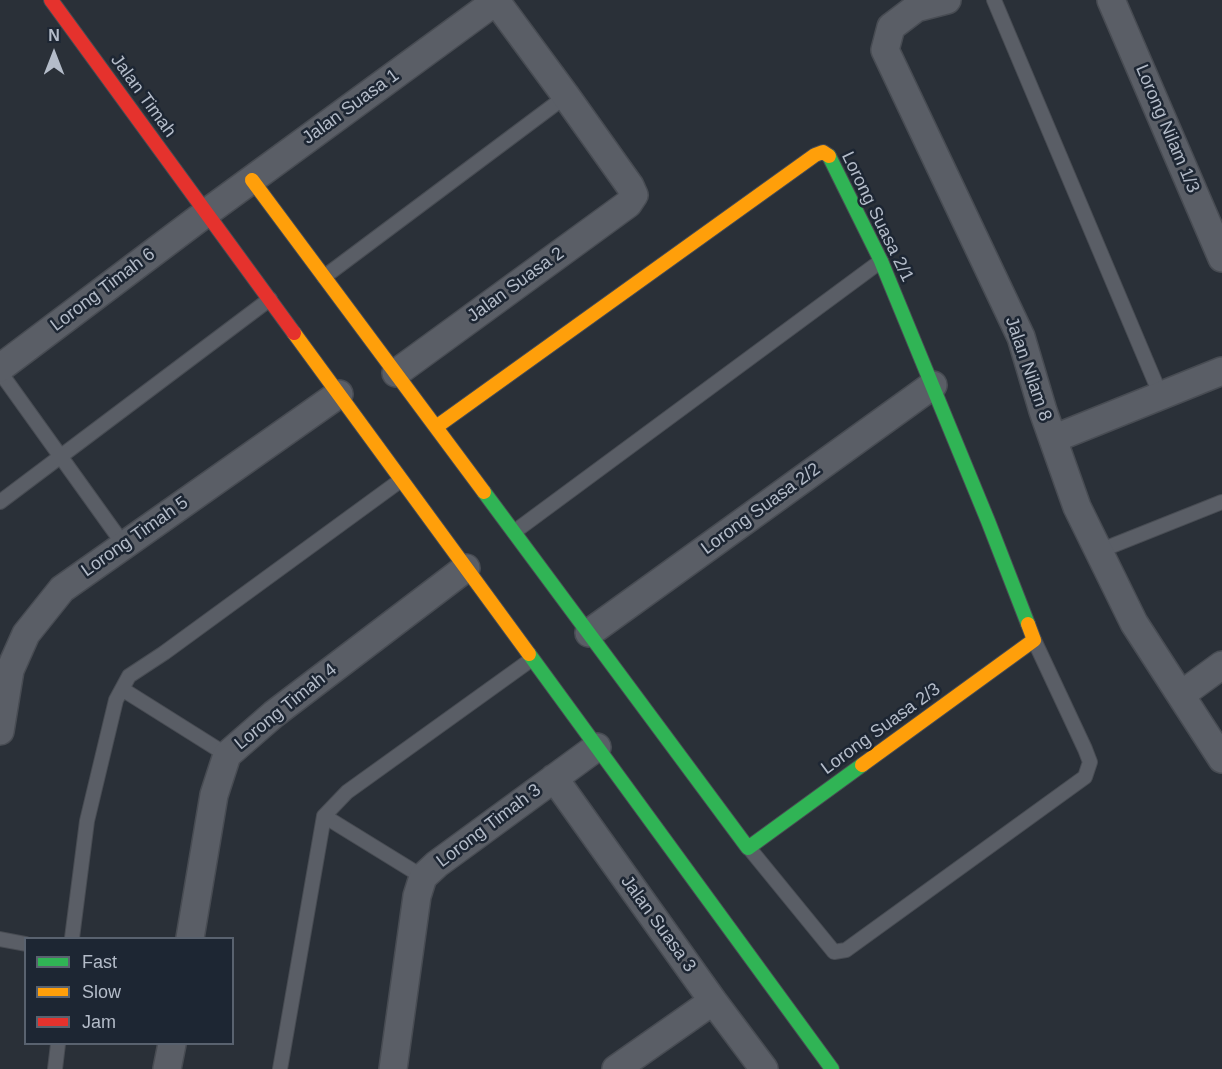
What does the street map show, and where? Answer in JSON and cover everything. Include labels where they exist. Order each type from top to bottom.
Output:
[{"type":"street","name":"Jalan Timah","points":[[51,0],[832,1069]]},
{"type":"street","name":"Jalan Suasa 1","points":[[206,213],[496,0]]},
{"type":"street","points":[[496,0],[566,96]]},
{"type":"street","name":"Jalan Nilam 8","points":[[947,0],[916,8],[891,27],[885,50],[1021,337],[1077,507],[1134,623],[1222,759]]},
{"type":"street","name":"Lorong Nilam 1/3","points":[[1111,0],[1222,258]]},
{"type":"street","name":"Jalan Suasa 2","points":[[396,373],[628,204],[634,195],[566,96]]},
{"type":"street","name":"Lorong Suasa 2/1","points":[[436,427],[815,155],[823,152],[830,157],[881,261],[933,385],[1034,640]]},
{"type":"street","points":[[252,180],[748,848]]},
{"type":"street","name":"Lorong Timah 6","points":[[0,368],[206,213]]},
{"type":"street","points":[[1053,439],[1222,371]]},
{"type":"street","name":"Lorong Suasa 2/2","points":[[589,633],[933,385]]},
{"type":"street","name":"Lorong Timah 5","points":[[0,731],[10,669],[26,634],[62,589],[339,394]]},
{"type":"street","name":"Lorong Timah 4","points":[[190,937],[214,795],[226,755],[274,714],[466,568]]},
{"type":"street","name":"Lorong Suasa 2/3","points":[[748,848],[1034,640]]},
{"type":"street","points":[[1181,695],[1222,665]]},
{"type":"street","name":"Lorong Timah 3","points":[[393,1069],[417,896],[423,877],[437,864],[597,747]]},
{"type":"street","name":"Jalan Suasa 3","points":[[554,778],[764,1069]]},
{"type":"street","points":[[616,1069],[713,1001]]},
{"type":"street","points":[[167,1069],[172,1045]]},
{"type":"lane","points":[[994,0],[1161,396]]},
{"type":"lane","points":[[324,277],[566,96]]},
{"type":"lane","points":[[514,532],[881,261]]},
{"type":"lane","points":[[0,502],[270,299]]},
{"type":"lane","points":[[0,372],[124,545]]},
{"type":"lane","points":[[72,937],[87,820],[116,700],[129,676],[401,480]]},
{"type":"lane","points":[[1099,551],[1222,502]]},
{"type":"lane","points":[[748,848],[834,952],[846,950],[1076,784],[1085,777],[1090,762],[1034,640]]},
{"type":"lane","points":[[280,1069],[324,816],[347,792],[532,659]]},
{"type":"lane","points":[[122,689],[226,755]]},
{"type":"lane","points":[[324,816],[423,877]]},
{"type":"lane","points":[[0,939],[24,944]]},
{"type":"lane","points":[[55,1069],[58,1045]]},
{"type":"traffic: fast","points":[[829,156],[881,261],[1028,624]]},
{"type":"traffic: fast","points":[[484,492],[748,848],[862,765]]},
{"type":"traffic: fast","points":[[529,654],[832,1069]]},
{"type":"traffic: slow","points":[[436,427],[815,155],[823,152],[829,156]]},
{"type":"traffic: slow","points":[[252,180],[484,492]]},
{"type":"traffic: slow","points":[[294,333],[529,654]]},
{"type":"traffic: slow","points":[[862,765],[1034,640],[1028,624]]},
{"type":"traffic: jam","points":[[51,0],[294,333]]}]
